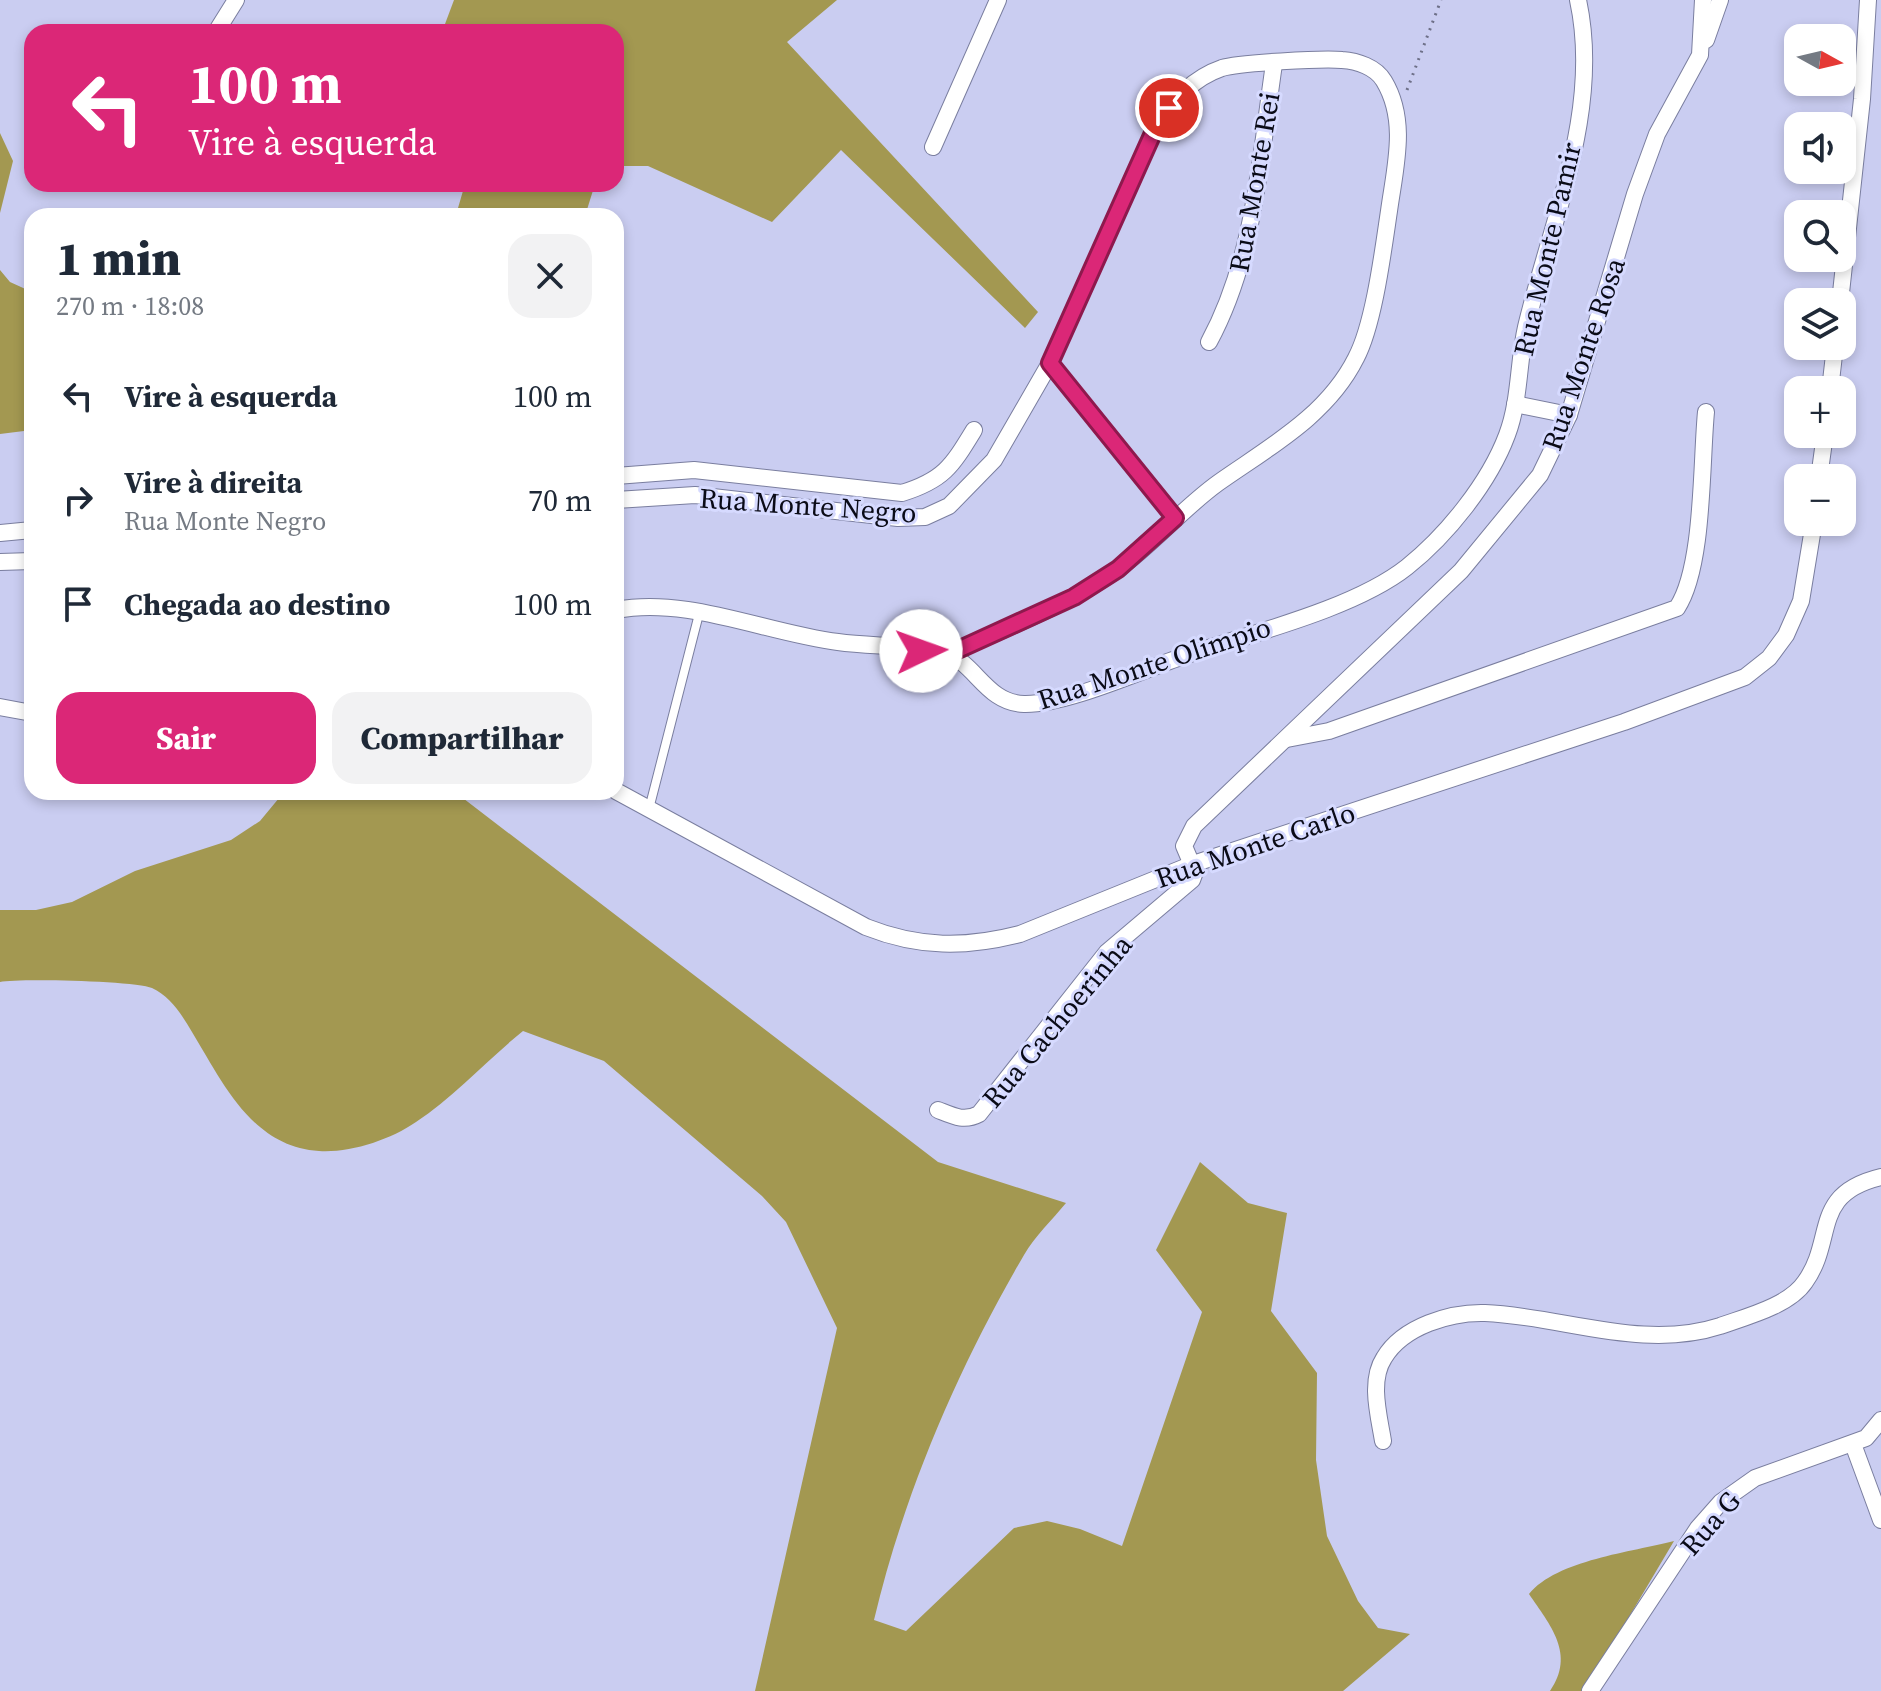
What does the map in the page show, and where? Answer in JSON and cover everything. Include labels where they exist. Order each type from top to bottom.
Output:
[{"type":"street","points":[[221,24],[236,0]]},
{"type":"street","points":[[933,147],[998,0]]},
{"type":"street","name":"Rua Monte Pamir","points":[[1515,404],[1526,330],[1563,203],[1586,61],[1578,0]]},
{"type":"street","name":"Rua Monte Rosa","points":[[1193,864],[1184,846],[1189,833],[1482,550],[1540,475],[1569,415],[1657,134],[1700,55],[1703,0]]},
{"type":"street","points":[[1700,55],[1720,0]]},
{"type":"street","points":[[1842,288],[1862,99],[1868,0]]},
{"type":"street","name":"Rua Monte Negro","points":[[624,499],[695,495],[898,518],[925,517],[949,506],[969,489],[994,460],[1050,363],[1158,122],[1179,94],[1221,68],[1340,59],[1359,63],[1382,76],[1398,116],[1398,147],[1365,337],[1356,359],[1314,414],[1175,518],[1137,554],[1094,585],[949,654]]},
{"type":"street","name":"Rua Monte Rei","points":[[1209,342],[1230,303],[1243,263],[1274,64]]},
{"type":"street","points":[[1050,363],[1175,518]]},
{"type":"street","points":[[1515,404],[1569,415]]},
{"type":"street","name":"Rua Monte Olimpio","points":[[949,654],[993,694],[1010,702],[1039,703],[1191,654],[1373,588],[1422,553],[1473,495],[1508,434],[1515,404]]},
{"type":"street","points":[[1286,739],[1329,731],[1677,608],[1685,596],[1693,562],[1706,412]]},
{"type":"street","points":[[624,475],[694,470],[902,493],[931,484],[953,466],[974,430]]},
{"type":"street","points":[[0,533],[24,531]]},
{"type":"street","name":"Rua Monte Carlo","points":[[624,796],[866,927],[894,938],[953,946],[1020,934],[1193,864],[1639,717],[1745,677],[1769,658],[1786,635],[1801,601],[1812,536]]},
{"type":"street","points":[[0,562],[24,561]]},
{"type":"street","points":[[624,609],[652,605],[811,638],[949,654]]},
{"type":"street","points":[[0,707],[24,712]]},
{"type":"street","name":"Rua Cachoerinha","points":[[938,1110],[970,1119],[979,1114],[1107,952],[1192,880],[1195,872],[1193,864]]},
{"type":"street","points":[[1383,1441],[1376,1389],[1383,1358],[1411,1332],[1443,1317],[1484,1313],[1640,1334],[1678,1334],[1716,1327],[1778,1302],[1799,1289],[1812,1269],[1834,1202],[1862,1183],[1881,1177]]},
{"type":"street","name":"Rua G","points":[[1590,1691],[1698,1528],[1721,1502],[1755,1478],[1866,1438],[1881,1420]]},
{"type":"street","points":[[1853,1444],[1881,1520]]},
{"type":"lane","points":[[649,810],[699,614]]},
{"type":"path","points":[[1398,116],[1441,0]]},
{"type":"shaded area","points":[[454,0],[837,0],[787,42],[1038,312],[1025,328],[841,150],[772,222],[648,166],[624,166],[624,24],[445,24]]},
{"type":"shaded area","points":[[0,133],[13,161],[0,213]]},
{"type":"shaded area","points":[[463,192],[592,192],[588,208],[458,208]]},
{"type":"shaded area","points":[[0,270],[10,282],[24,288],[24,431],[0,434]]},
{"type":"shaded area","points":[[277,800],[465,800],[938,1162],[1066,1203],[1024,1255],[955,1387],[917,1478],[886,1572],[874,1620],[906,1631],[1014,1528],[1047,1521],[1080,1529],[1122,1546],[1202,1312],[1156,1250],[1200,1162],[1248,1203],[1287,1213],[1271,1311],[1317,1373],[1316,1460],[1327,1536],[1358,1601],[1378,1628],[1410,1634],[1343,1691],[755,1691],[837,1328],[786,1222],[762,1196],[604,1061],[523,1031],[444,1101],[406,1128],[382,1140],[356,1147],[319,1151],[296,1147],[275,1138],[258,1125],[228,1091],[180,1013],[152,988],[77,981],[0,982],[0,910],[36,910],[72,902],[135,871],[231,840],[260,821]]},
{"type":"shaded area","points":[[1674,1541],[1585,1691],[1550,1691],[1561,1665],[1560,1652],[1552,1629],[1529,1594],[1542,1582],[1576,1565]]},
{"type":"route","points":[[921,651],[949,654],[1074,597],[1118,569],[1175,518],[1050,363],[1158,122],[1169,108]]}]
